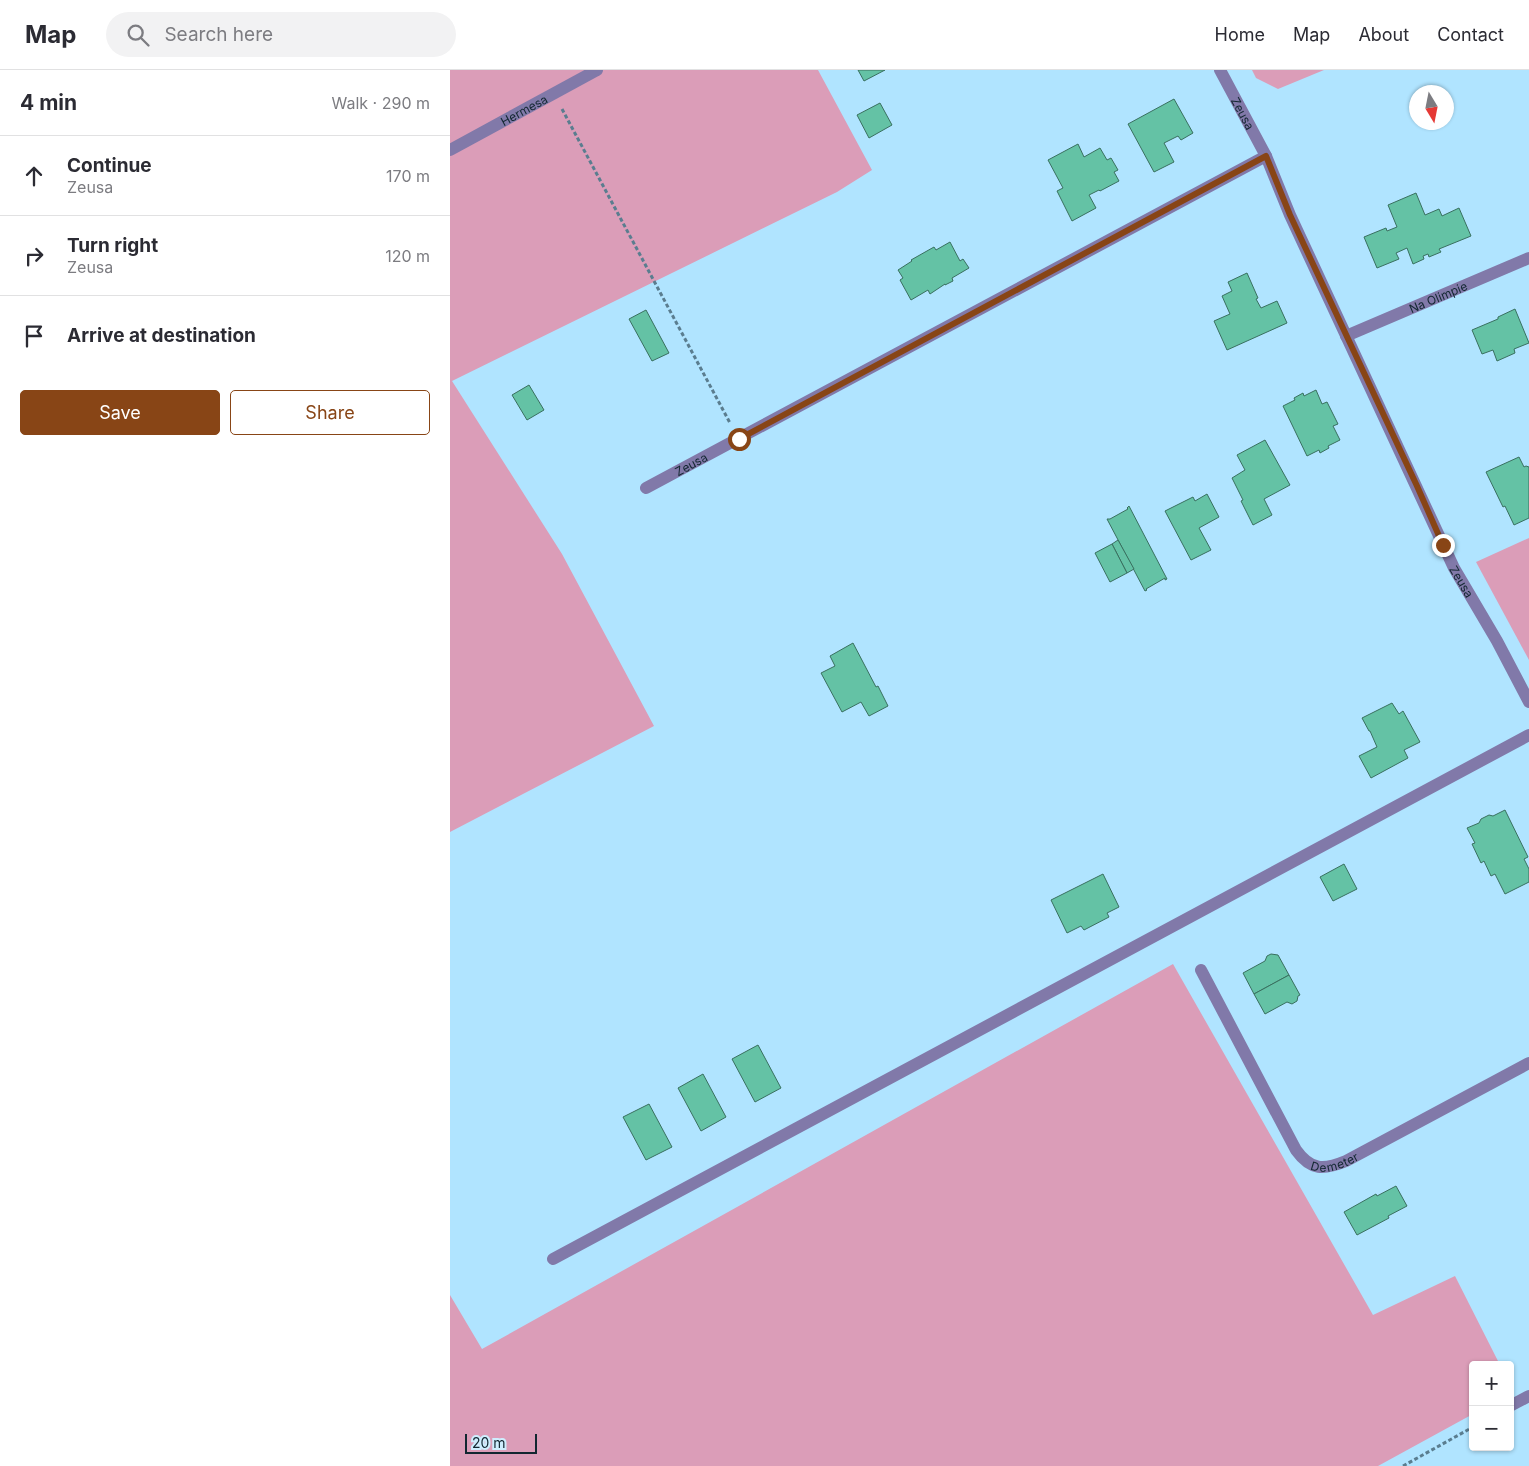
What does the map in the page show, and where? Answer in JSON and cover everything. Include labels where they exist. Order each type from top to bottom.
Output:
[{"type":"street","name":"Hermesa","points":[[450,150],[597,70]]},
{"type":"street","name":"Zeusa","points":[[1220,70],[1266,156],[1290,215],[1454,568],[1497,641],[1529,702]]},
{"type":"street","name":"Zeusa","points":[[646,488],[1266,156]]},
{"type":"street","name":"Na Olimpie","points":[[1346,336],[1529,258]]},
{"type":"street","points":[[553,1259],[1529,736]]},
{"type":"street","name":"Demeter","points":[[1201,970],[1296,1150],[1303,1160],[1312,1165],[1323,1168],[1332,1167],[1346,1161],[1529,1062]]},
{"type":"street","points":[[1514,1404],[1529,1396]]},
{"type":"path","points":[[554,94],[739,439]]},
{"type":"path","points":[[1403,1466],[1469,1429]]},
{"type":"shaded area","points":[[450,70],[818,70],[872,170],[837,192],[452,381],[562,554],[654,726],[450,832]]},
{"type":"shaded area","points":[[1252,70],[1324,70],[1278,89],[1256,78]]},
{"type":"shaded area","points":[[1529,538],[1529,660],[1476,562]]},
{"type":"shaded area","points":[[1173,964],[1373,1315],[1455,1276],[1498,1361],[1469,1361],[1469,1416],[1378,1466],[450,1466],[450,1295],[482,1349]]},
{"type":"building","points":[[858,70],[885,70],[864,81]]},
{"type":"building","points":[[1174,99],[1193,133],[1181,140],[1178,136],[1164,143],[1174,162],[1154,172],[1128,124]]},
{"type":"building","points":[[880,103],[892,125],[869,138],[857,115]]},
{"type":"building","points":[[1078,144],[1084,157],[1100,148],[1107,160],[1111,158],[1118,170],[1114,172],[1119,181],[1089,195],[1096,208],[1072,221],[1057,191],[1063,188],[1048,160]]},
{"type":"building","points":[[1416,193],[1425,215],[1439,209],[1442,216],[1459,208],[1471,236],[1439,249],[1441,252],[1429,257],[1428,254],[1423,256],[1424,259],[1413,264],[1407,248],[1396,253],[1399,259],[1377,268],[1364,237],[1386,228],[1387,231],[1397,227],[1388,205]]},
{"type":"building","points":[[950,242],[960,261],[963,259],[969,268],[952,278],[953,281],[930,294],[928,290],[911,300],[900,280],[903,278],[898,270],[934,247],[936,250]]},
{"type":"building","points":[[1247,273],[1261,308],[1277,301],[1287,323],[1227,350],[1214,321],[1230,314],[1222,296],[1232,291],[1228,282]]},
{"type":"building","points":[[1515,309],[1529,343],[1514,349],[1515,353],[1497,361],[1493,350],[1482,354],[1472,330],[1498,319],[1498,317]]},
{"type":"building","points":[[646,310],[669,353],[652,361],[629,319]]},
{"type":"building","points":[[529,385],[544,410],[527,420],[512,395]]},
{"type":"building","points":[[1316,390],[1322,404],[1327,402],[1338,424],[1333,426],[1340,440],[1328,446],[1329,448],[1320,453],[1319,450],[1307,456],[1283,406],[1295,400],[1294,398],[1303,393],[1304,396]]},
{"type":"building","points":[[1265,440],[1290,485],[1264,499],[1272,515],[1253,525],[1232,478],[1245,470],[1237,455]]},
{"type":"building","points":[[1519,457],[1524,467],[1529,467],[1529,518],[1514,525],[1486,472]]},
{"type":"building","points":[[1207,494],[1219,517],[1199,528],[1211,550],[1191,560],[1165,511],[1193,497],[1195,501]]},
{"type":"building","points":[[1129,506],[1167,579],[1165,580],[1165,578],[1145,591],[1107,519],[1128,509]]},
{"type":"building","points":[[1118,540],[1134,569],[1127,573],[1112,544]]},
{"type":"building","points":[[1112,544],[1127,573],[1110,582],[1095,553]]},
{"type":"building","points":[[853,643],[888,706],[869,716],[861,702],[842,712],[821,673],[835,666],[830,656]]},
{"type":"building","points":[[1392,703],[1399,714],[1403,711],[1420,742],[1404,750],[1408,758],[1371,778],[1359,756],[1377,747],[1362,718]]},
{"type":"building","points":[[1505,810],[1528,857],[1524,859],[1529,869],[1529,882],[1505,894],[1495,874],[1491,876],[1484,861],[1481,863],[1472,844],[1475,843],[1467,828],[1479,823],[1481,819],[1489,815],[1493,816]]},
{"type":"building","points":[[1344,864],[1357,889],[1333,901],[1320,877]]},
{"type":"building","points":[[1103,874],[1119,907],[1107,913],[1109,917],[1084,930],[1081,926],[1067,933],[1051,900]]},
{"type":"building","points":[[1271,954],[1278,955],[1289,975],[1254,994],[1243,973],[1265,961],[1267,956]]},
{"type":"building","points":[[1289,975],[1300,995],[1297,1001],[1292,1004],[1287,1002],[1265,1014],[1254,994]]},
{"type":"building","points":[[758,1045],[781,1088],[755,1102],[732,1059]]},
{"type":"building","points":[[703,1074],[726,1117],[701,1131],[678,1088]]},
{"type":"building","points":[[649,1104],[672,1147],[646,1160],[623,1117]]},
{"type":"building","points":[[1396,1186],[1407,1206],[1357,1235],[1344,1212],[1376,1194],[1377,1196]]},
{"type":"route","points":[[739,439],[1266,156],[1290,215],[1443,545]]}]
